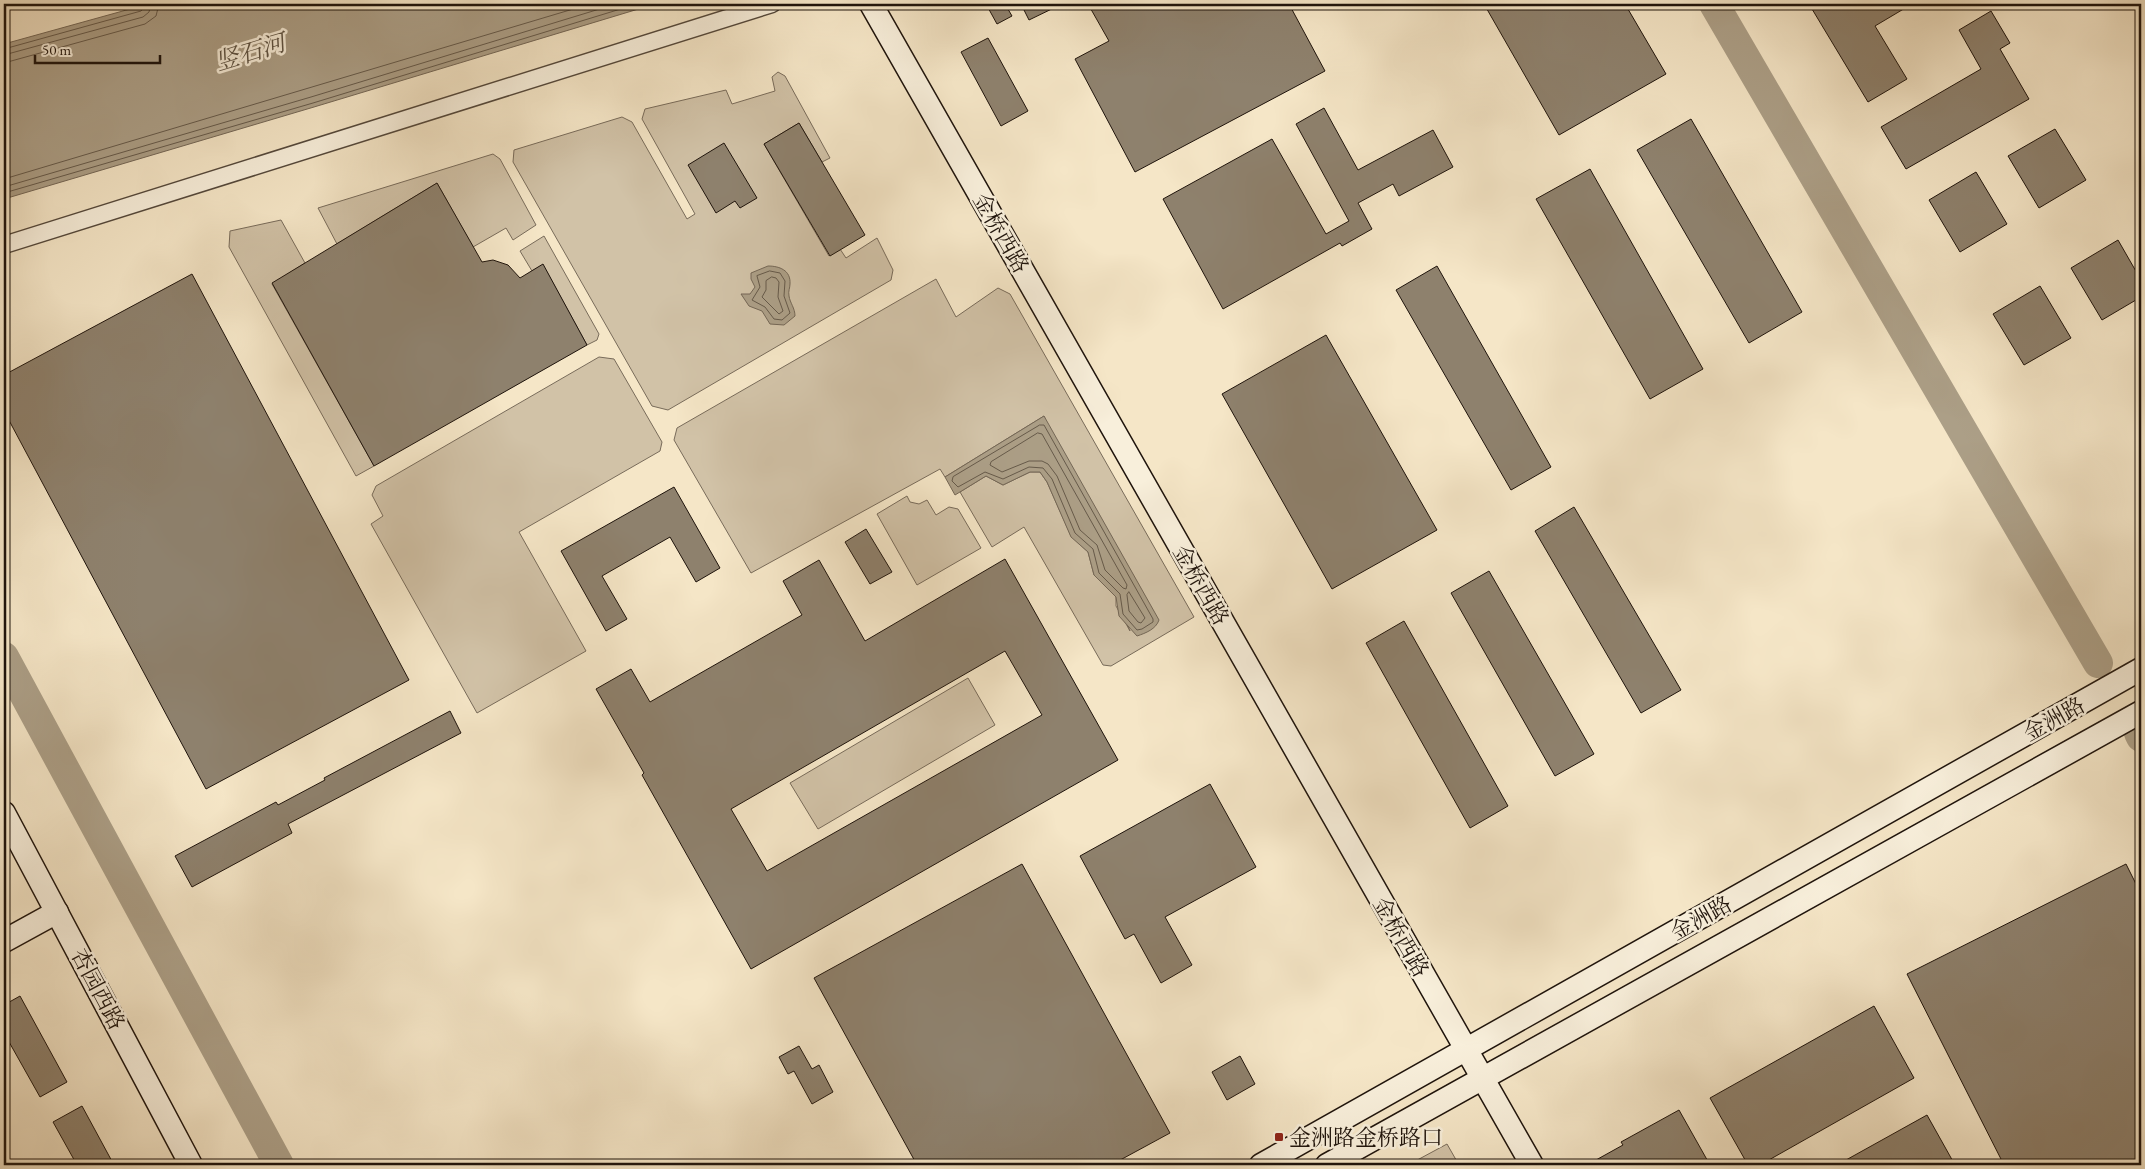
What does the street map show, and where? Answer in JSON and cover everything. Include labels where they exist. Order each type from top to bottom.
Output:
[{"type":"main road","name":"金桥西路","points":[[870,4],[1532,1165]]},
{"type":"main road","name":"金洲路","points":[[1261,1165],[2141,669]]},
{"type":"main road","name":"金洲路","points":[[1326,1165],[2141,712]]},
{"type":"main road","name":"杏园西路","points":[[4,813],[191,1165]]},
{"type":"main road","points":[[4,941],[57,912]]},
{"type":"street","points":[[4,245],[772,4]]},
{"type":"shaded area","points":[[778,72],[785,76],[830,158],[822,162],[799,123],[764,144],[829,256],[840,249],[846,258],[877,238],[893,270],[891,280],[668,410],[652,406],[513,162],[514,150],[622,117],[632,122],[687,219],[695,214],[642,119],[645,109],[726,90],[732,104],[775,91],[772,77]]},
{"type":"shaded area","points":[[493,154],[500,159],[536,225],[513,240],[506,228],[473,247],[437,183],[337,244],[318,208]]},
{"type":"shaded area","points":[[281,220],[305,263],[272,284],[374,466],[356,476],[229,247],[230,231]]},
{"type":"shaded area","points":[[544,236],[599,334],[597,340],[587,345],[543,265],[532,271],[520,251]]},
{"type":"shaded area","points":[[936,279],[956,317],[998,288],[1010,294],[1194,617],[1111,666],[1103,665],[1024,527],[992,547],[960,492],[986,476],[1003,485],[1030,472],[1040,472],[1047,482],[1071,536],[1088,552],[1094,575],[1116,597],[1116,606],[1130,631],[1044,416],[945,477],[940,469],[751,573],[674,440],[677,428]]},
{"type":"shaded area","points":[[599,357],[614,359],[662,442],[660,451],[519,532],[586,651],[477,713],[371,524],[383,516],[372,495],[376,486]]},
{"type":"shaded area","points":[[907,496],[910,502],[919,504],[927,500],[936,515],[949,507],[958,509],[981,548],[917,585],[877,514]]},
{"type":"shaded area","points":[[968,678],[995,725],[818,829],[790,783]]},
{"type":"shaded area","points":[[1447,1144],[1459,1165],[1408,1165]]},
{"type":"water","name":"竖石河","points":[[148,4],[655,4],[4,199],[4,44]]},
{"type":"water","points":[[768,266],[784,270],[789,275],[789,296],[795,316],[784,325],[770,324],[762,311],[749,306],[741,294],[750,294],[755,287],[751,279],[751,273]]},
{"type":"water","points":[[1044,416],[1159,620],[1156,626],[1147,632],[1137,636],[1119,616],[1116,597],[1094,575],[1088,552],[1071,537],[1047,482],[1040,472],[1030,472],[1003,485],[986,476],[955,495],[945,477]]},
{"type":"building","points":[[986,4],[1005,4],[1012,16],[997,24]]},
{"type":"building","points":[[1021,4],[1062,4],[1029,20]]},
{"type":"building","points":[[1088,4],[1289,4],[1325,71],[1135,172],[1075,59],[1109,41]]},
{"type":"building","points":[[1484,4],[1625,4],[1666,74],[1559,135]]},
{"type":"building","points":[[1809,4],[1912,4],[1875,26],[1907,79],[1868,102]]},
{"type":"building","points":[[1991,11],[2010,43],[2000,49],[2029,99],[1906,169],[1881,127],[1981,69],[1959,30]]},
{"type":"building","points":[[988,38],[1028,111],[1001,126],[961,52]]},
{"type":"building","points":[[1324,108],[1358,170],[1433,130],[1453,167],[1399,196],[1393,184],[1358,203],[1372,229],[1342,246],[1340,243],[1223,309],[1163,199],[1272,139],[1326,234],[1349,221],[1296,124]]},
{"type":"building","points":[[1691,119],[1802,312],[1749,343],[1637,150]]},
{"type":"building","points":[[799,123],[865,235],[830,256],[764,144]]},
{"type":"building","points":[[2055,129],[2086,180],[2039,208],[2008,156]]},
{"type":"building","points":[[724,143],[757,198],[740,208],[735,201],[716,213],[688,165]]},
{"type":"building","points":[[1590,169],[1703,369],[1650,399],[1536,199]]},
{"type":"building","points":[[1976,172],[2007,224],[1960,252],[1929,200]]},
{"type":"building","points":[[437,183],[482,262],[493,260],[508,265],[520,278],[543,264],[587,345],[374,466],[272,283]]},
{"type":"building","points":[[2118,240],[2141,280],[2141,297],[2102,320],[2071,268]]},
{"type":"building","points":[[1437,266],[1551,467],[1511,490],[1396,290]]},
{"type":"building","points":[[192,274],[409,680],[206,789],[4,411],[4,375]]},
{"type":"building","points":[[2040,286],[2071,338],[2024,365],[1993,314]]},
{"type":"building","points":[[1326,335],[1437,530],[1332,589],[1222,394]]},
{"type":"building","points":[[674,487],[720,568],[696,582],[670,537],[602,576],[627,619],[606,631],[561,551]]},
{"type":"building","points":[[1574,507],[1681,690],[1641,713],[1535,531]]},
{"type":"building","points":[[866,529],[892,572],[870,584],[845,542]]},
{"type":"building","points":[[1005,559],[1118,760],[751,969],[596,689],[631,669],[650,702],[802,615],[783,581],[819,560],[865,641]],"holes":[[[1005,651],[1042,715],[767,871],[731,809]]]},
{"type":"building","points":[[1489,571],[1594,754],[1555,776],[1451,593]]},
{"type":"building","points":[[1404,621],[1508,806],[1470,828],[1366,643]]},
{"type":"building","points":[[450,711],[461,733],[288,824],[292,833],[192,887],[175,856],[276,802],[278,805],[325,780],[324,778]]},
{"type":"building","points":[[1210,784],[1256,867],[1165,917],[1192,965],[1161,983],[1134,934],[1125,939],[1080,856]]},
{"type":"building","points":[[1022,864],[1170,1133],[1111,1165],[917,1165],[814,978]]},
{"type":"building","points":[[2126,864],[2141,894],[2141,1165],[2004,1165],[1907,974]]},
{"type":"building","points":[[20,996],[67,1082],[40,1097],[4,1033],[4,1005]]},
{"type":"building","points":[[1874,1006],[1914,1078],[1760,1165],[1748,1165],[1710,1098]]},
{"type":"building","points":[[799,1046],[812,1069],[819,1065],[833,1092],[812,1104],[794,1071],[788,1074],[779,1057]]},
{"type":"building","points":[[1240,1056],[1255,1084],[1227,1100],[1212,1072]]},
{"type":"building","points":[[82,1106],[114,1165],[77,1165],[53,1122]]},
{"type":"building","points":[[1679,1110],[1710,1165],[1587,1165],[1623,1145],[1621,1142]]},
{"type":"building","points":[[1927,1115],[1955,1165],[1837,1165]]},
{"type":"waterway","points":[[1714,4],[2098,663]]},
{"type":"waterway","points":[[4,657],[279,1165]]},
{"type":"waterway","points":[[2139,733],[2141,737]]},
{"type":"place","name":"金洲路金桥路口","points":[[1279,1137]]}]
